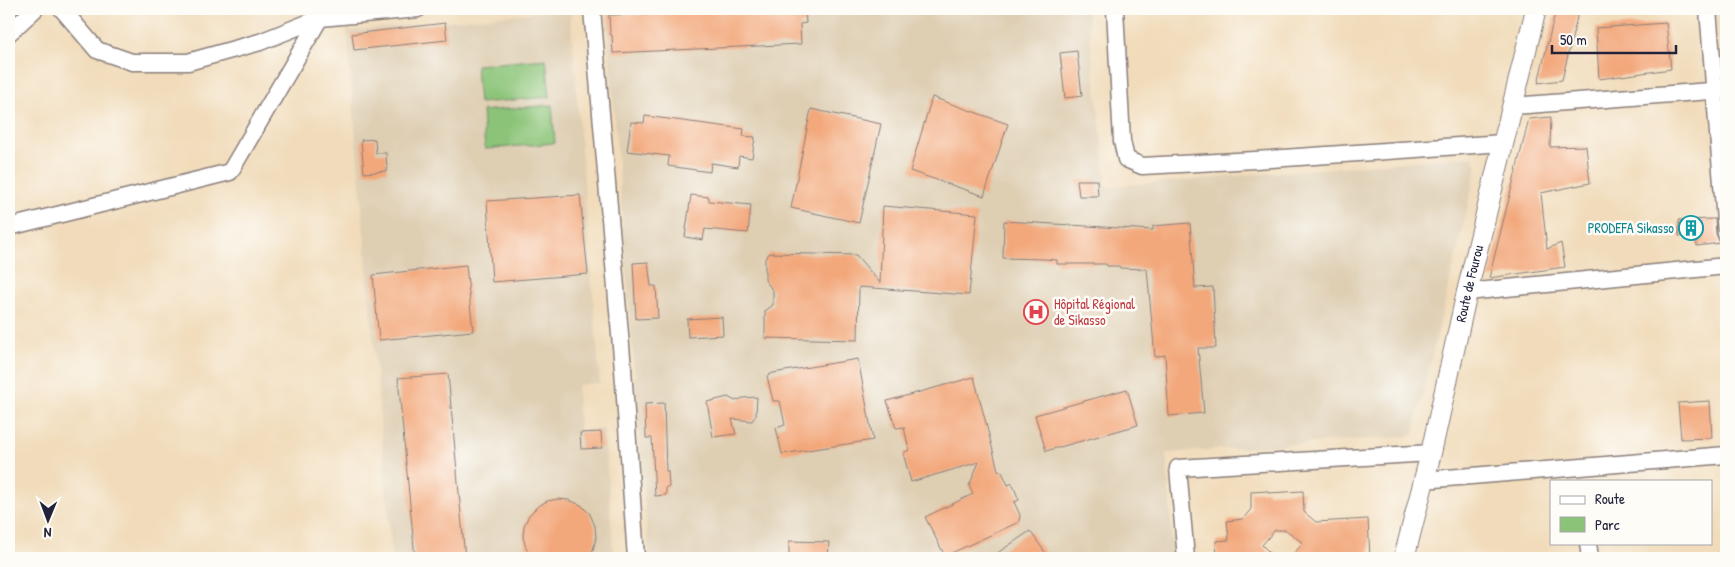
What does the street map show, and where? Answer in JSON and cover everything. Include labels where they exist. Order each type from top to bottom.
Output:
[{"type":"main road","name":"Route de Fourou","points":[[1404,558],[1536,9]]},
{"type":"street","points":[[9,33],[35,9]]},
{"type":"street","points":[[62,9],[97,50],[132,62],[188,62],[260,42],[320,18],[418,9]]},
{"type":"street","points":[[592,9],[623,369],[636,558]]},
{"type":"street","points":[[1115,9],[1122,141],[1126,159],[1142,166],[1503,142]]},
{"type":"street","points":[[1708,9],[1721,91],[1726,233]]},
{"type":"street","points":[[9,227],[230,172],[320,18]]},
{"type":"street","points":[[1513,106],[1721,91]]},
{"type":"street","points":[[1467,292],[1726,266]]},
{"type":"street","points":[[1186,558],[1178,468],[1430,452]]},
{"type":"street","points":[[1422,480],[1582,474],[1726,455]]},
{"type":"street","points":[[1588,544],[1590,558]]},
{"type":"shaded area","points":[[570,9],[600,383],[577,385],[579,430],[604,429],[614,558],[392,558],[347,31]]},
{"type":"shaded area","name":"Hôpital Régional de Sikasso","points":[[606,9],[1087,9],[1107,187],[1473,156],[1477,167],[1413,436],[1166,453],[1174,558],[649,558]]},
{"type":"green space","points":[[546,59],[550,97],[479,103],[476,65]]},
{"type":"green space","points":[[552,105],[555,143],[485,149],[482,111]]},
{"type":"building","points":[[647,9],[662,9],[662,11],[805,9],[806,23],[800,24],[801,44],[613,53],[609,15],[647,14]]},
{"type":"building","points":[[1556,9],[1579,9],[1562,80],[1538,83]]},
{"type":"building","points":[[445,23],[447,40],[354,50],[352,34]]},
{"type":"building","points":[[1666,23],[1671,69],[1599,79],[1596,28]]},
{"type":"building","points":[[1077,51],[1082,96],[1065,98],[1060,53]]},
{"type":"building","points":[[932,97],[1008,124],[984,196],[910,171]]},
{"type":"building","points":[[811,109],[881,124],[859,223],[791,208]]},
{"type":"building","points":[[645,116],[744,129],[743,136],[755,137],[752,158],[739,156],[738,167],[711,163],[710,172],[668,166],[669,156],[627,151],[631,122],[644,123]]},
{"type":"building","points":[[1551,117],[1550,147],[1586,146],[1590,183],[1541,193],[1547,249],[1561,243],[1565,267],[1489,278],[1529,119]]},
{"type":"building","points":[[375,139],[376,153],[386,153],[387,171],[364,173],[361,140]]},
{"type":"building","points":[[1077,180],[1097,180],[1098,196],[1079,196]]},
{"type":"building","points":[[580,195],[588,274],[492,282],[487,201]]},
{"type":"building","points":[[691,195],[709,197],[709,201],[751,205],[748,233],[705,229],[703,240],[685,237]]},
{"type":"building","points":[[883,206],[977,214],[969,295],[859,287],[858,340],[765,338],[765,311],[773,305],[773,291],[765,280],[765,258],[770,253],[856,255],[880,283]]},
{"type":"building","points":[[1715,219],[1716,234],[1720,243],[1697,246],[1696,236],[1679,236],[1679,220]]},
{"type":"building","points":[[1004,221],[1153,230],[1153,226],[1190,223],[1195,288],[1213,287],[1216,348],[1198,348],[1204,413],[1169,416],[1165,355],[1155,357],[1147,269],[1120,268],[1119,266],[1107,266],[1106,264],[1057,264],[1057,260],[1044,259],[1003,258]]},
{"type":"building","points":[[648,262],[651,286],[656,286],[658,318],[636,319],[633,263]]},
{"type":"building","points":[[466,265],[473,331],[379,340],[373,275]]},
{"type":"building","points":[[722,317],[723,335],[688,337],[687,319]]},
{"type":"building","points":[[858,359],[873,440],[782,454],[776,428],[785,425],[780,401],[773,401],[767,376],[773,373]]},
{"type":"building","points":[[448,374],[465,558],[415,558],[398,378]]},
{"type":"building","points":[[974,377],[998,470],[1002,472],[1008,485],[1012,483],[1019,500],[1014,502],[1020,515],[1019,522],[945,556],[925,517],[973,494],[969,486],[979,462],[911,482],[903,453],[909,450],[904,427],[896,428],[887,401]]},
{"type":"building","points":[[1127,389],[1138,425],[1046,451],[1035,415]]},
{"type":"building","points":[[728,397],[735,401],[743,398],[757,397],[756,415],[752,421],[732,419],[736,434],[713,437],[707,402]]},
{"type":"building","points":[[1710,401],[1712,438],[1681,439],[1678,403]]},
{"type":"building","points":[[664,403],[666,471],[668,471],[669,487],[666,487],[666,495],[655,496],[652,438],[646,438],[645,404]]},
{"type":"building","points":[[601,432],[602,448],[581,449],[580,433]]},
{"type":"building","points":[[1268,491],[1268,493],[1303,491],[1304,512],[1316,522],[1368,519],[1370,558],[1290,558],[1303,543],[1286,530],[1275,530],[1262,545],[1275,558],[1217,558],[1216,541],[1229,540],[1227,521],[1243,519],[1251,509],[1251,492]]},
{"type":"building","points":[[569,500],[581,505],[590,514],[595,526],[596,538],[593,550],[587,558],[532,558],[526,548],[523,537],[524,526],[529,515],[547,501]]},
{"type":"building","points":[[1030,531],[1049,558],[990,558]]},
{"type":"building","points":[[789,541],[829,542],[828,558],[789,558]]},
{"type":"place","name":"PRODEFA Sikasso","points":[[1691,228]]},
{"type":"place","name":"Hôpital Régional de Sikasso","points":[[1036,312]]}]
